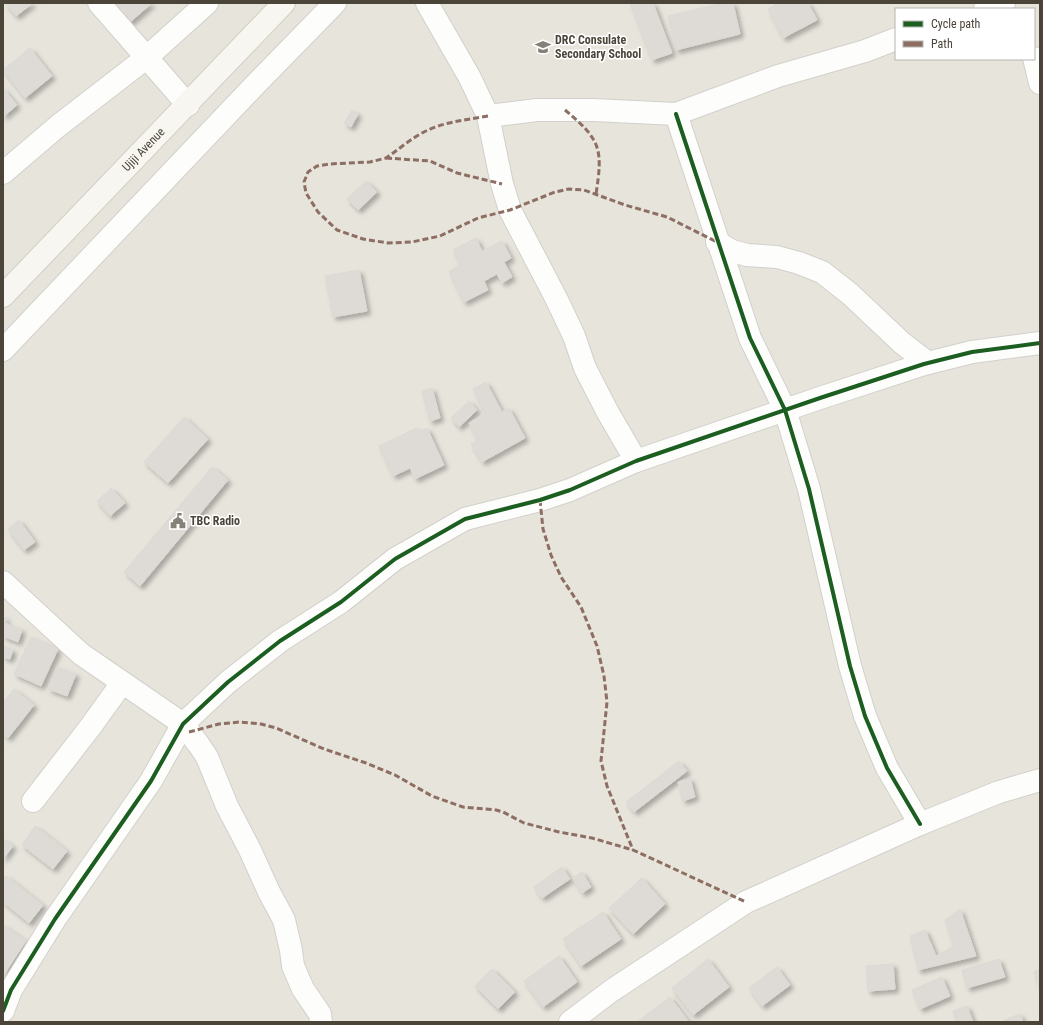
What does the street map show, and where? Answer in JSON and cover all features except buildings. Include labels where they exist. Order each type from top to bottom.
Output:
[{"type":"street","points":[[99,3],[188,105]]},
{"type":"street","points":[[3,173],[58,126],[146,58],[207,3]]},
{"type":"street","name":"Ujiji Avenue","points":[[3,296],[188,105],[284,3]]},
{"type":"street","points":[[3,350],[335,3]]},
{"type":"street","points":[[427,3],[470,78],[488,116],[502,184],[510,210],[557,300],[574,336],[585,368],[607,411],[636,461]]},
{"type":"street","points":[[989,8],[1004,3]]},
{"type":"street","points":[[488,116],[537,110],[594,110],[676,114],[778,76],[865,51],[895,39]]},
{"type":"street","points":[[1034,60],[1040,83]]},
{"type":"street","points":[[676,114],[717,242],[750,338],[785,410],[809,488],[850,666],[865,716],[887,768],[920,824]]},
{"type":"street","points":[[717,242],[732,251],[747,255],[777,257],[800,262],[822,272],[850,294],[902,343],[928,363]]},
{"type":"street","points":[[3,1011],[7,988],[151,781],[183,724],[228,682],[280,641],[341,602],[395,559],[465,519],[540,500],[570,490],[636,461],[785,410],[928,363],[972,352],[1040,343]]},
{"type":"street","points":[[3,582],[81,654],[183,724],[207,757],[227,806],[284,920],[293,966],[303,989],[320,1014],[321,1022]]},
{"type":"street","points":[[33,801],[122,683]]},
{"type":"street","points":[[570,1022],[617,987],[746,902],[920,824],[999,792],[1040,780]]},
{"type":"shaded area","points":[[3,3],[1040,3],[1040,1022],[3,1022]]},
{"type":"marked path","points":[[565,110],[586,129],[597,146],[599,166],[596,194]]},
{"type":"marked path","points":[[488,116],[454,122],[430,129],[386,158],[370,162],[317,166],[308,172],[304,182],[306,193],[318,212],[337,230],[363,239],[388,243],[412,242],[440,236],[478,218],[510,210],[555,192],[569,189],[584,190],[625,205],[667,217],[717,242]]},
{"type":"marked path","points":[[386,158],[430,161],[457,173],[502,184]]},
{"type":"marked path","points":[[540,500],[543,529],[551,555],[561,577],[581,607],[597,646],[604,676],[607,702],[601,761],[607,786],[633,850]]},
{"type":"marked path","points":[[189,732],[219,724],[240,722],[261,724],[276,728],[324,749],[366,763],[395,775],[432,796],[463,807],[496,810],[524,823],[559,832],[592,838],[633,850],[746,902]]},
{"type":"cycle path","points":[[676,114],[750,338],[785,410],[809,489],[850,666],[865,716],[887,768],[920,824]]},
{"type":"cycle path","points":[[3,1011],[11,990],[55,919],[151,781],[183,724],[228,682],[280,641],[341,602],[395,559],[465,519],[540,500],[570,490],[636,461],[820,398],[924,364],[972,352],[1040,343]]},
{"type":"place","name":"DRC Consulate Secondary School","points":[[543,47]]},
{"type":"place","name":"TBC Radio","points":[[178,521]]}]
